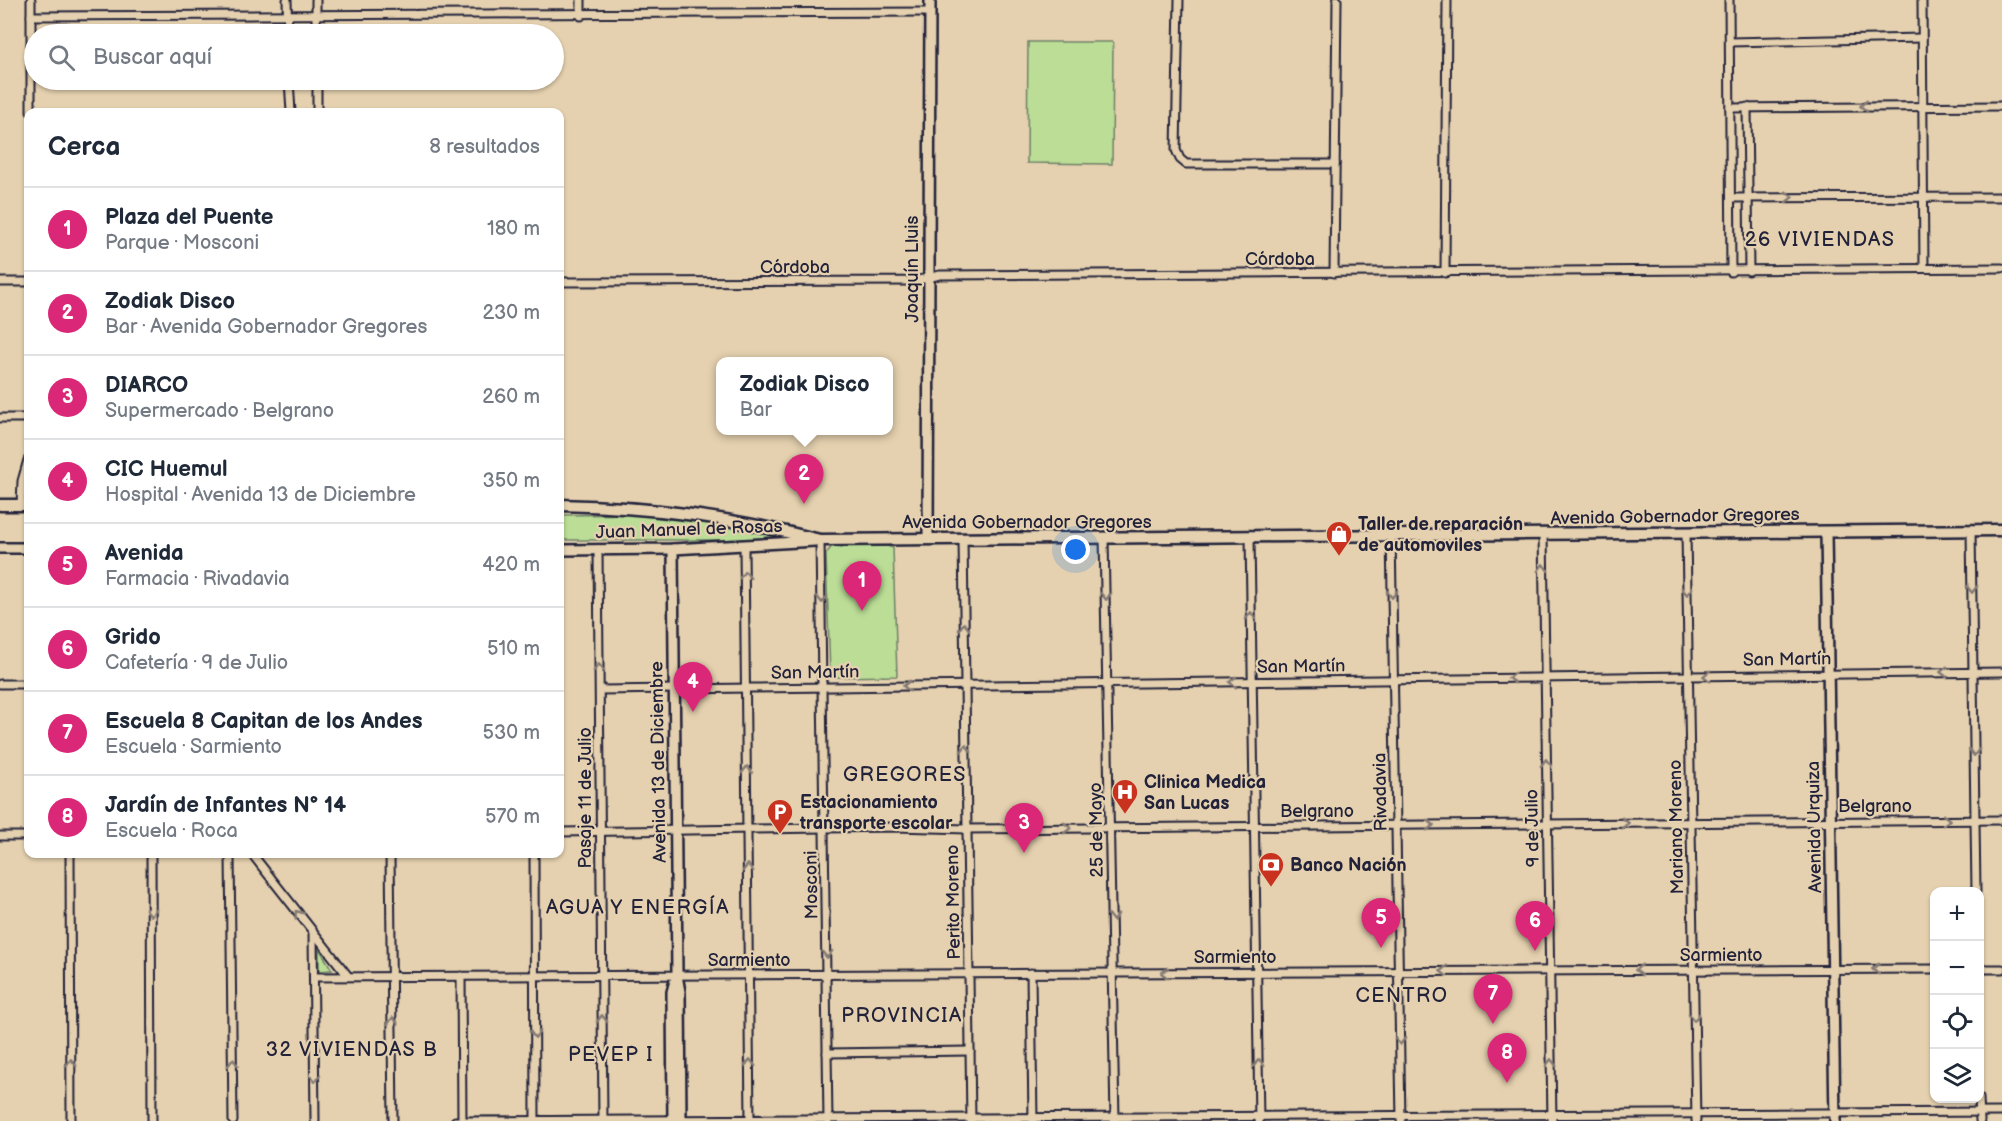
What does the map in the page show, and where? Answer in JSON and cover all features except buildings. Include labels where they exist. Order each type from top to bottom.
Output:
[{"type":"main road","points":[[0,505],[24,505]]},
{"type":"main road","name":"Avenida Gobernador Gregores","points":[[564,505],[635,507],[698,514],[820,540],[2002,530]]},
{"type":"street","points":[[31,0],[31,24]]},
{"type":"street","points":[[287,0],[288,24]]},
{"type":"street","points":[[316,0],[316,24]]},
{"type":"street","points":[[581,0],[581,16]]},
{"type":"street","name":"Joaquín Lluis","points":[[928,539],[930,0]]},
{"type":"street","points":[[1179,0],[1176,150],[1180,159],[1186,164],[1335,164]]},
{"type":"street","points":[[1334,273],[1338,0]]},
{"type":"street","points":[[1445,273],[1447,0]]},
{"type":"street","points":[[1729,0],[1731,272]]},
{"type":"street","points":[[1922,0],[1924,268]]},
{"type":"street","points":[[31,16],[316,13],[581,16],[930,12]]},
{"type":"street","points":[[1730,42],[1922,38]]},
{"type":"street","points":[[31,90],[31,108]]},
{"type":"street","points":[[290,90],[291,108]]},
{"type":"street","points":[[317,90],[317,108]]},
{"type":"street","points":[[1730,108],[2002,106]]},
{"type":"street","points":[[1747,107],[1749,272]]},
{"type":"street","points":[[1731,198],[2002,197]]},
{"type":"street","name":"Córdoba","points":[[564,282],[914,281],[940,275],[1749,272],[2002,268]]},
{"type":"street","points":[[0,282],[24,282]]},
{"type":"street","points":[[0,418],[24,418]]},
{"type":"street","points":[[24,474],[22,481],[24,497]]},
{"type":"street","points":[[1971,530],[1976,887]]},
{"type":"street","name":"Avenida Urquiza","points":[[1826,532],[1834,1117]]},
{"type":"street","name":"Mariano Moreno","points":[[1686,533],[1696,1117]]},
{"type":"street","name":"9 de Julio","points":[[1543,534],[1552,1118]]},
{"type":"street","name":"Rivadavia","points":[[1391,535],[1401,1118]]},
{"type":"street","points":[[1250,537],[1259,1119]]},
{"type":"street","name":"25 de Mayo","points":[[1104,538],[1115,1119]]},
{"type":"street","name":"Perito Moreno","points":[[963,539],[971,1119]]},
{"type":"street","name":"Juan Manuel de Rosas","points":[[564,550],[744,547],[820,540]]},
{"type":"street","name":"Mosconi","points":[[820,540],[824,687],[828,1120]]},
{"type":"street","points":[[744,547],[750,1120]]},
{"type":"street","points":[[0,548],[24,548]]},
{"type":"street","name":"Pasaje 11 de Julio","points":[[598,549],[603,1120]]},
{"type":"street","name":"Avenida 13 de Diciembre","points":[[673,549],[676,975],[672,992],[677,1120]]},
{"type":"street","name":"San Martín","points":[[600,690],[2002,672]]},
{"type":"street","points":[[0,684],[24,684]]},
{"type":"street","name":"Belgrano","points":[[564,832],[2002,820]]},
{"type":"street","points":[[0,836],[24,836]]},
{"type":"street","points":[[70,858],[71,1121]]},
{"type":"street","points":[[151,858],[152,1121]]},
{"type":"street","points":[[230,858],[233,1121]]},
{"type":"street","points":[[255,858],[348,976]]},
{"type":"street","points":[[390,858],[393,1121]]},
{"type":"street","points":[[534,858],[535,1121]]},
{"type":"street","points":[[313,933],[315,1121]]},
{"type":"street","name":"Sarmiento","points":[[314,977],[1930,969]]},
{"type":"street","points":[[1984,969],[2002,969]]},
{"type":"street","points":[[1031,973],[1033,1119]]},
{"type":"street","points":[[461,976],[462,1121]]},
{"type":"street","points":[[827,1053],[970,1051]]},
{"type":"street","points":[[1979,1103],[1980,1121]]},
{"type":"street","points":[[455,1121],[1834,1117],[2002,1112]]},
{"type":"green space","points":[[1028,42],[1113,42],[1112,164],[1027,163]]},
{"type":"green space","points":[[655,514],[692,518],[785,536],[788,540],[564,540],[564,515]]},
{"type":"green space","points":[[884,545],[893,548],[897,676],[835,677],[830,674],[826,554],[832,546]]},
{"type":"green space","points":[[319,948],[332,970],[319,971]]},
{"type":"place","name":"Zodiak Disco","points":[[804,504]]},
{"type":"place","name":"Taller de reparación de automoviles","points":[[1339,557]]},
{"type":"place","name":"Plaza del Puente","points":[[862,611]]},
{"type":"place","name":"CIC Huemul","points":[[693,712]]},
{"type":"place","name":"Clinica Medica San Lucas","points":[[1125,815]]},
{"type":"place","name":"Estacionamiento transporte escolar","points":[[780,835]]},
{"type":"place","name":"DIARCO","points":[[1024,853]]},
{"type":"place","name":"Banco Nación","points":[[1271,888]]},
{"type":"place","name":"Avenida","points":[[1381,948]]},
{"type":"place","name":"Grido","points":[[1535,951]]},
{"type":"place","name":"Escuela 8 Capitan de los Andes","points":[[1493,1024]]},
{"type":"place","name":"Jardín de Infantes N° 14","points":[[1507,1083]]},
{"type":"district","name":"26 VIVIENDAS","points":[[1820,239]]},
{"type":"district","name":"GREGORES","points":[[905,774]]},
{"type":"district","name":"AGUA Y ENERGÍA","points":[[638,907]]},
{"type":"district","name":"CENTRO","points":[[1402,995]]},
{"type":"district","name":"PROVINCIA","points":[[902,1015]]},
{"type":"district","name":"32 VIVIENDAS B","points":[[352,1049]]},
{"type":"district","name":"PEVEP I","points":[[611,1054]]}]
